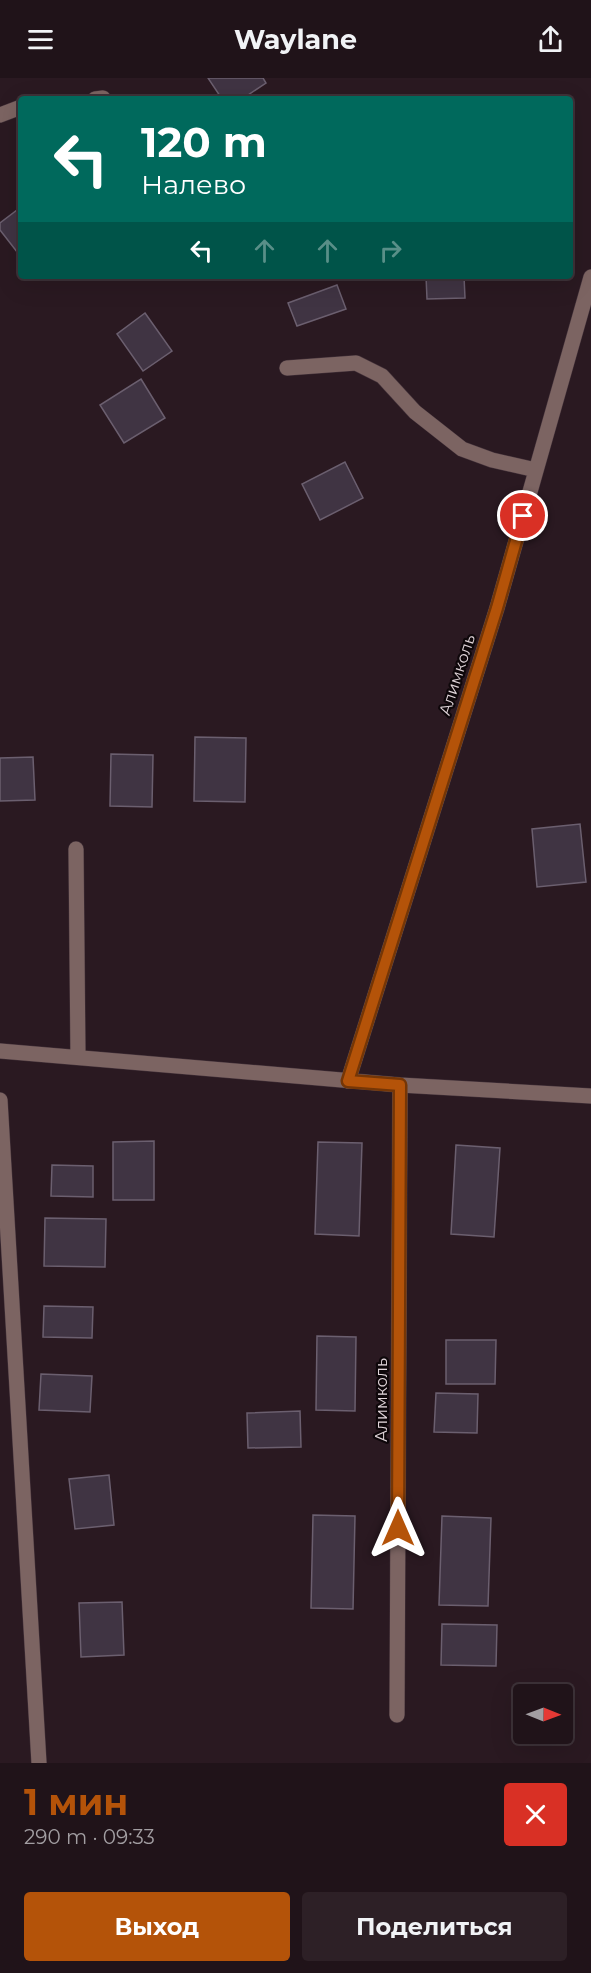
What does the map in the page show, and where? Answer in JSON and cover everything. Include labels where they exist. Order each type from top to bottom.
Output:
[{"type":"street","points":[[0,115],[18,108]]},
{"type":"street","name":"Алимколь","points":[[348,1081],[493,620],[591,277]]},
{"type":"street","points":[[287,368],[356,363],[381,376],[415,412],[462,449],[492,460],[536,470]]},
{"type":"street","points":[[76,849],[78,1057]]},
{"type":"street","points":[[0,1051],[400,1085],[591,1096]]},
{"type":"street","name":"Алимколь","points":[[397,1714],[400,1085]]},
{"type":"street","points":[[0,1100],[39,1763]]},
{"type":"building","points":[[208,78],[263,78],[266,83],[246,96],[220,96]]},
{"type":"building","points":[[18,209],[18,253],[0,230],[0,223]]},
{"type":"building","points":[[426,279],[464,279],[465,298],[427,299]]},
{"type":"building","points":[[337,285],[346,309],[297,326],[288,303]]},
{"type":"building","points":[[145,313],[172,351],[143,371],[117,334]]},
{"type":"building","points":[[141,379],[165,418],[124,443],[100,405]]},
{"type":"building","points":[[345,462],[363,498],[320,520],[302,484]]},
{"type":"building","points":[[195,737],[246,738],[245,802],[194,801]]},
{"type":"building","points":[[111,754],[153,755],[152,807],[110,806]]},
{"type":"building","points":[[33,757],[35,800],[0,801],[0,758]]},
{"type":"building","points":[[580,824],[586,882],[537,887],[532,829]]},
{"type":"building","points":[[154,1141],[154,1200],[113,1200],[113,1142]]},
{"type":"building","points":[[318,1142],[362,1143],[359,1236],[315,1234]]},
{"type":"building","points":[[456,1145],[500,1148],[494,1237],[451,1234]]},
{"type":"building","points":[[52,1165],[93,1166],[93,1197],[51,1196]]},
{"type":"building","points":[[45,1218],[106,1219],[105,1267],[44,1266]]},
{"type":"building","points":[[44,1306],[93,1307],[92,1338],[43,1337]]},
{"type":"building","points":[[317,1336],[356,1337],[355,1411],[316,1410]]},
{"type":"building","points":[[446,1340],[496,1340],[495,1384],[446,1384]]},
{"type":"building","points":[[41,1374],[92,1376],[90,1412],[39,1410]]},
{"type":"building","points":[[436,1393],[478,1394],[477,1433],[434,1432]]},
{"type":"building","points":[[300,1411],[301,1447],[248,1448],[247,1413]]},
{"type":"building","points":[[109,1475],[114,1525],[75,1529],[69,1479]]},
{"type":"building","points":[[313,1515],[355,1516],[353,1609],[311,1608]]},
{"type":"building","points":[[442,1516],[491,1518],[488,1606],[439,1605]]},
{"type":"building","points":[[122,1602],[124,1655],[81,1657],[79,1603]]},
{"type":"building","points":[[442,1624],[497,1625],[496,1666],[441,1665]]},
{"type":"route","points":[[398,1528],[400,1085],[348,1081],[497,608],[523,516]]}]
